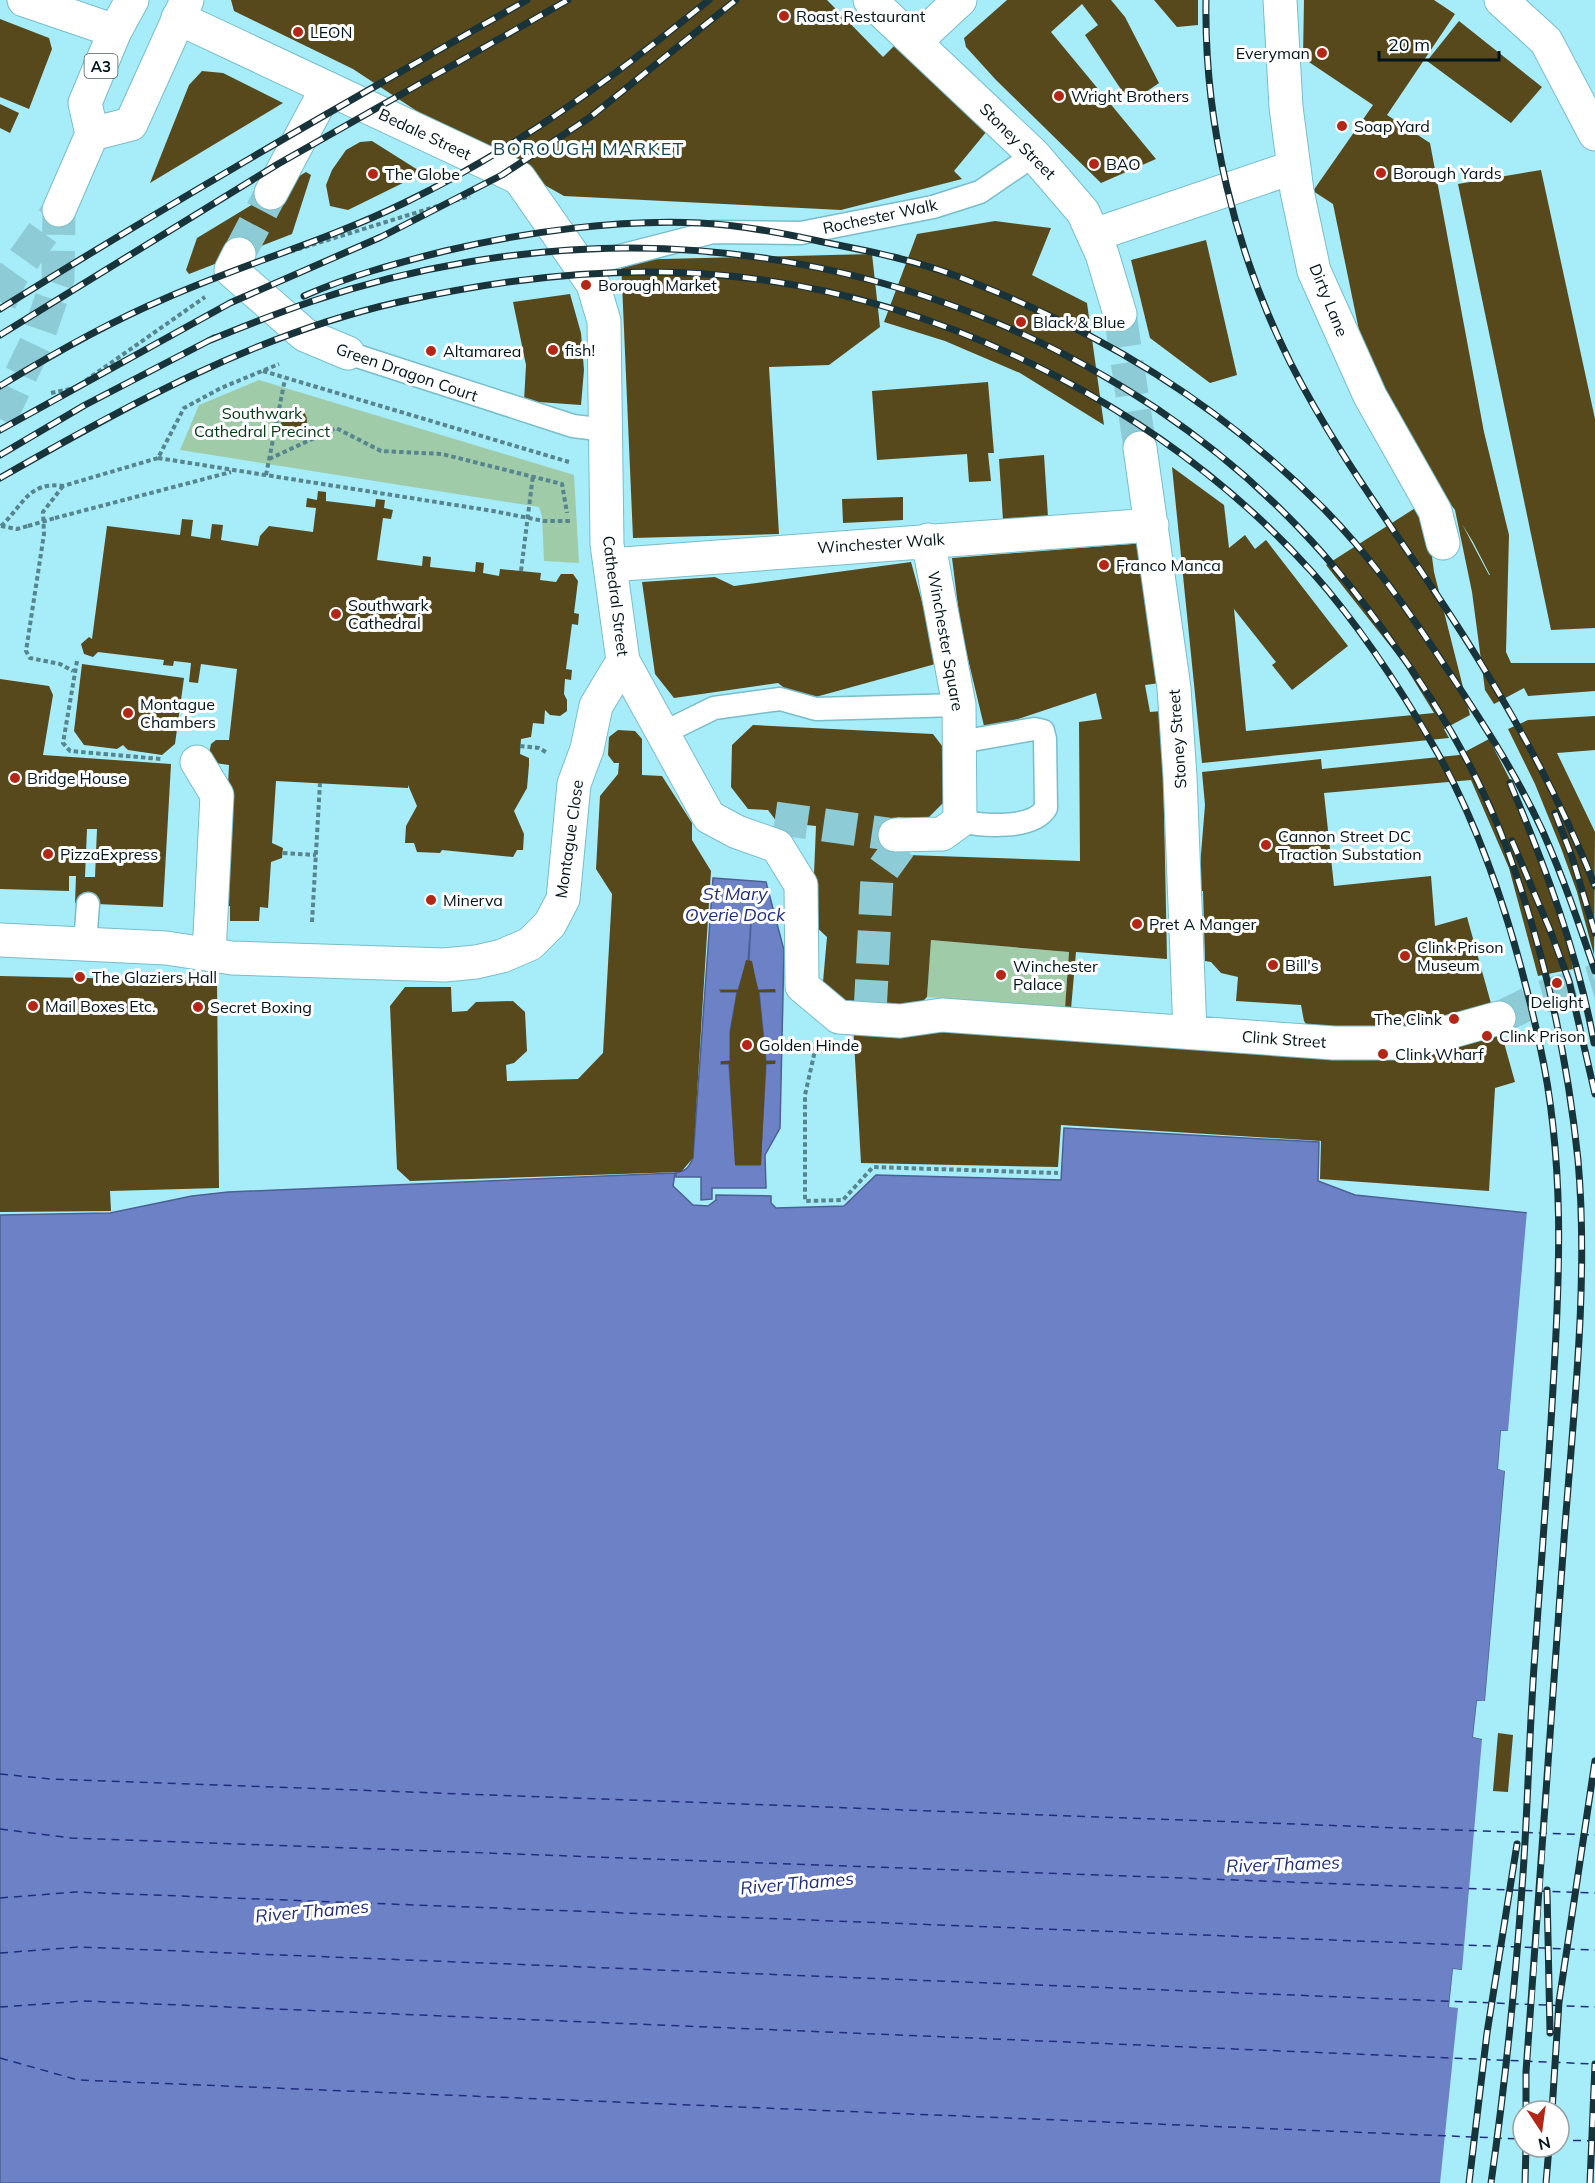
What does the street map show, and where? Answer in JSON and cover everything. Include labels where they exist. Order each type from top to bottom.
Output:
[{"type":"street","points":[[24,0],[115,31]]},
{"type":"street","name":"A3","points":[[92,134],[85,103],[115,31],[132,0]]},
{"type":"street","name":"Stoney Street","points":[[870,0],[1034,155],[1083,212],[1102,254],[1120,314]]},
{"type":"street","points":[[915,42],[960,0]]},
{"type":"street","name":"Dirty Lane","points":[[1280,0],[1286,107],[1294,167],[1314,271],[1370,396],[1436,512],[1443,543]]},
{"type":"street","points":[[1501,0],[1546,41],[1595,134]]},
{"type":"street","points":[[58,210],[92,134],[131,124],[182,9]]},
{"type":"street","name":"Bedale Street","points":[[182,9],[327,88],[519,178],[593,284],[604,321],[606,430]]},
{"type":"street","points":[[271,193],[327,88]]},
{"type":"street","points":[[1094,235],[1294,167]]},
{"type":"street","name":"Green Dragon Court","points":[[235,262],[305,335],[348,353]]},
{"type":"street","name":"Cathedral Street","points":[[606,430],[607,544],[623,661],[661,734],[709,817],[737,832]]},
{"type":"street","name":"Stoney Street","points":[[1140,448],[1174,688],[1180,777],[1190,1032]]},
{"type":"street","name":"Winchester Walk","points":[[610,565],[828,541],[927,534],[1152,525]]},
{"type":"street","name":"Winchester Square","points":[[927,534],[959,705],[960,821]]},
{"type":"street","name":"Montague Close","points":[[0,940],[166,948],[232,958],[444,965],[476,962],[502,956],[530,944],[550,924],[563,899],[574,784],[587,749],[596,706],[623,661]]},
{"type":"street","points":[[197,762],[217,795],[208,954]]},
{"type":"street","points":[[737,832],[775,818]]},
{"type":"street","points":[[899,839],[942,834],[960,821]]},
{"type":"street","points":[[737,832],[777,846],[801,885],[802,986],[851,1013]]},
{"type":"street","name":"Clink Street","points":[[851,1013],[900,1021],[942,1015],[1334,1043],[1410,1044],[1499,1018]]},
{"type":"lane","name":"Rochester Walk","points":[[581,266],[713,232],[801,232],[933,207],[980,192],[1034,155]]},
{"type":"lane","name":"Green Dragon Court","points":[[348,353],[573,426],[606,430]]},
{"type":"lane","points":[[661,734],[714,708],[780,699],[816,709],[959,705]]},
{"type":"lane","points":[[960,742],[1034,729],[1043,731],[1047,808],[1041,817],[1033,821],[980,825],[960,821]]},
{"type":"lane","points":[[85,944],[88,904]]},
{"type":"path","points":[[51,393],[75,388],[221,286],[235,262],[439,208],[519,178]]},
{"type":"path","points":[[158,458],[184,408],[262,371],[575,464],[606,468]]},
{"type":"path","points":[[266,475],[285,378]]},
{"type":"path","points":[[269,459],[336,428],[381,451],[442,454],[562,484],[568,521]]},
{"type":"path","points":[[0,526],[17,512],[28,493],[48,484],[63,486],[158,458],[493,511],[528,519],[558,521]]},
{"type":"path","points":[[0,526],[17,529],[235,471]]},
{"type":"path","points":[[520,571],[533,475]]},
{"type":"path","points":[[63,486],[43,512],[44,534],[26,651],[30,658],[60,664],[74,671]]},
{"type":"path","points":[[77,661],[63,743],[70,751],[98,756],[197,762]]},
{"type":"path","points":[[520,746],[539,748]]},
{"type":"path","points":[[313,910],[320,783]]},
{"type":"path","points":[[283,853],[316,855]]},
{"type":"path","points":[[851,1013],[805,1095],[805,1201],[843,1200],[873,1167],[1058,1173]]},
{"type":"green space","name":"Southwark Cathedral Precinct","points":[[259,380],[574,475],[579,563],[544,561],[542,516],[539,507],[180,450],[199,405]]},
{"type":"green space","points":[[931,940],[1069,952],[1065,1008],[927,997]]},
{"type":"water","name":"St Mary Overie Dock","points":[[713,878],[766,882],[784,950],[780,1128],[765,1155],[766,1188],[712,1188],[712,1199],[701,1200],[701,1177],[676,1177],[676,1172],[687,1168],[693,1158]],"holes":[[[751,921],[749,960],[758,990],[775,990],[775,992],[759,992],[766,1061],[775,1061],[775,1063],[766,1064],[760,1165],[736,1165],[729,1064],[721,1064],[721,1062],[730,1061],[730,1032],[737,992],[721,992],[720,990],[738,990],[748,961]]]},
{"type":"water","name":"River Thames","points":[[1064,1128],[1319,1142],[1318,1181],[1355,1195],[1595,1220],[1595,1440],[1501,1431],[1498,1469],[1505,1470],[1485,1702],[1477,1701],[1473,1737],[1482,1739],[1595,1984],[1453,1969],[1449,2006],[1595,2022],[1595,2183],[0,2183],[0,1215],[110,1213],[192,1196],[228,1192],[675,1173],[673,1186],[693,1205],[708,1206],[716,1200],[716,1195],[771,1196],[771,1203],[776,1208],[844,1206],[876,1175],[1061,1180]]},
{"type":"pier","points":[[1527,1210],[1595,1217],[1595,1443],[1504,1434],[1501,1467],[1595,1475],[1595,1714],[1480,1704],[1477,1735],[1595,1746],[1595,1987],[1456,1973],[1453,2004],[1595,2019],[1595,2183],[1440,2183],[1458,2008],[1449,2007],[1453,1969],[1462,1970],[1482,1739],[1473,1737],[1477,1701],[1485,1701],[1505,1471],[1498,1469],[1501,1431],[1508,1431]]},
{"type":"building","points":[[231,0],[827,0],[883,57],[897,43],[987,131],[954,171],[962,179],[841,210],[564,196],[441,127],[353,69],[234,11]]},
{"type":"building","points":[[1007,0],[1111,0],[1125,17],[1159,83],[1130,103],[1085,35],[1098,25],[1082,4],[1051,32],[1156,159],[1101,183],[996,80],[966,47],[964,38]]},
{"type":"building","points":[[1154,0],[1198,0],[1198,25],[1177,27]]},
{"type":"building","points":[[1304,0],[1434,0],[1455,14],[1387,115],[1430,143],[1484,432],[1509,535],[1506,652],[1511,663],[1595,663],[1595,691],[1528,696],[1524,688],[1494,704],[1485,690],[1472,592],[1455,510],[1427,473],[1372,366],[1360,335],[1333,204],[1313,191],[1373,105],[1303,58]],"holes":[[[1462,524],[1473,542],[1490,575]]]},
{"type":"building","points":[[0,19],[49,38],[52,49],[29,109],[0,97]]},
{"type":"building","points":[[1459,21],[1542,87],[1511,123],[1427,61]]},
{"type":"building","points":[[202,71],[223,73],[283,103],[150,183],[189,85]]},
{"type":"building","points":[[0,104],[19,113],[10,133],[0,128]]},
{"type":"building","name":"The Globe","points":[[372,141],[418,170],[413,178],[348,210],[330,206],[326,185],[332,170],[346,150],[360,142]]},
{"type":"building","points":[[1541,170],[1595,419],[1595,628],[1551,630],[1458,184]]},
{"type":"building","points":[[306,172],[311,175],[292,234],[189,274],[186,270],[197,238]]},
{"type":"building","name":"Black & Blue","points":[[995,221],[1051,228],[1032,275],[1087,303],[1104,425],[1020,373],[945,341],[884,322],[917,234]]},
{"type":"building","points":[[1206,240],[1237,375],[1210,383],[1150,338],[1131,260]]},
{"type":"building","points":[[872,254],[880,327],[829,365],[769,367],[779,534],[633,538],[621,260]]},
{"type":"building","name":"fish!","points":[[570,294],[581,333],[584,370],[581,405],[524,401],[526,365],[513,302]]},
{"type":"building","points":[[988,382],[994,453],[988,453],[991,481],[969,482],[967,454],[877,460],[872,391]]},
{"type":"building","points":[[294,408],[303,412],[307,421],[303,430],[294,434],[285,430],[281,421],[285,412]]},
{"type":"building","points":[[1044,455],[1048,517],[1003,520],[999,459]]},
{"type":"building","points":[[1172,467],[1224,505],[1229,548],[1245,535],[1255,549],[1266,540],[1348,646],[1292,690],[1272,665],[1276,662],[1234,609],[1246,731],[1434,713],[1402,661],[1326,565],[1420,505],[1426,512],[1434,572],[1470,715],[1444,729],[1449,738],[1202,763]]},
{"type":"building","name":"Southwark Cathedral","points":[[318,491],[326,492],[326,501],[375,507],[376,499],[385,500],[384,508],[393,510],[391,519],[383,518],[377,560],[422,566],[423,556],[431,557],[430,567],[475,572],[476,562],[484,563],[483,573],[499,576],[500,569],[541,573],[540,580],[556,582],[561,574],[573,574],[578,581],[574,613],[579,614],[578,625],[572,624],[566,669],[572,670],[571,680],[565,679],[564,694],[567,700],[567,711],[560,716],[550,715],[545,710],[544,724],[533,723],[531,737],[521,739],[520,754],[529,758],[529,765],[527,788],[514,811],[524,834],[523,850],[517,850],[513,857],[442,850],[440,853],[417,852],[414,843],[405,843],[406,826],[417,806],[408,785],[408,788],[276,781],[272,843],[283,848],[282,858],[271,862],[268,908],[260,907],[259,921],[230,921],[230,906],[222,906],[229,765],[215,763],[209,754],[211,744],[216,740],[229,740],[237,669],[201,664],[198,683],[189,682],[191,663],[174,661],[173,666],[163,665],[164,660],[98,652],[93,657],[84,654],[81,644],[89,637],[92,639],[107,526],[180,535],[182,519],[193,520],[191,536],[210,539],[212,524],[223,525],[221,540],[258,546],[260,536],[269,526],[313,532],[316,508],[306,507],[307,498],[317,500]]},
{"type":"building","points":[[903,497],[903,520],[843,523],[842,499]]},
{"type":"building","points":[[1144,543],[1160,683],[1145,685],[1150,712],[1162,711],[1167,959],[1076,952],[1071,1009],[1065,1008],[1069,952],[931,940],[927,997],[910,1014],[870,1013],[822,993],[827,937],[812,923],[816,826],[777,822],[768,810],[748,809],[731,787],[732,745],[753,725],[933,734],[946,751],[943,803],[926,820],[897,817],[894,845],[907,846],[907,855],[1080,861],[1079,722],[1102,719],[1096,693],[985,730],[961,630],[952,558]]},
{"type":"building","points":[[911,562],[939,663],[801,701],[778,683],[674,698],[655,674],[642,582],[715,577],[734,586]]},
{"type":"building","name":"Montague Chambers","points":[[82,664],[184,678],[175,744],[162,755],[128,750],[123,745],[117,749],[84,745],[74,731]]},
{"type":"building","points":[[0,679],[49,686],[53,695],[43,755],[171,764],[163,907],[75,903],[76,876],[69,876],[69,891],[0,889]],"holes":[[[87,829],[97,829],[95,877],[85,877]]]},
{"type":"building","points":[[1595,716],[1595,750],[1557,753],[1595,832],[1594,955],[1577,892],[1561,848],[1535,784],[1508,729],[1528,720]]},
{"type":"building","points":[[618,730],[635,731],[642,739],[642,775],[662,776],[692,823],[692,840],[711,871],[693,1158],[681,1172],[410,1181],[397,1169],[390,1006],[405,987],[451,987],[452,1012],[467,1011],[476,1002],[513,1001],[525,1012],[527,1051],[514,1063],[506,1065],[507,1081],[578,1079],[603,1053],[612,894],[596,869],[600,796],[618,774],[619,763],[614,763],[608,755],[609,737]]},
{"type":"building","points":[[1489,739],[1522,803],[1545,863],[1563,918],[1573,969],[1538,976],[1509,868],[1471,780],[1324,793],[1334,886],[1431,876],[1435,926],[1467,917],[1492,1007],[1411,1029],[1311,1031],[1304,1021],[1301,1005],[1236,1001],[1238,977],[1221,973],[1211,962],[1205,961],[1203,891],[1198,891],[1205,805],[1202,772],[1321,759],[1322,769],[1459,755]]},
{"type":"building","name":"Golden Hinde","points":[[746,960],[752,961],[758,990],[775,989],[775,992],[759,992],[766,1061],[775,1061],[775,1064],[766,1064],[761,1165],[735,1165],[729,1064],[721,1064],[721,1061],[730,1061],[730,1032],[737,992],[721,992],[720,990],[738,990]]},
{"type":"building","points":[[0,976],[217,981],[219,1188],[110,1191],[111,1211],[0,1212]]},
{"type":"building","points":[[853,1024],[1501,1032],[1515,1082],[1495,1088],[1489,1191],[1320,1179],[1321,1141],[1061,1125],[1058,1167],[861,1163]]},
{"type":"building","points":[[1498,1733],[1513,1735],[1508,1792],[1493,1791]]},
{"type":"ferry route","points":[[0,1774],[51,1779],[1595,1835]]},
{"type":"ferry route","points":[[0,1829],[71,1838],[1595,1893]]},
{"type":"ferry route","points":[[0,1898],[75,1892],[1595,1950]]},
{"type":"ferry route","points":[[0,1953],[79,1947],[1595,2007]]},
{"type":"ferry route","points":[[0,2007],[83,2001],[1595,2064]]},
{"type":"ferry route","points":[[0,2058],[78,2080],[1511,2139]]},
{"type":"ferry route","points":[[1571,2140],[1595,2141]]},
{"type":"tunnel","points":[[239,254],[271,193]]},
{"type":"tunnel","points":[[0,302],[11,277],[59,210]]},
{"type":"tunnel","points":[[0,419],[36,343],[58,279],[59,210]]},
{"type":"tunnel","points":[[1120,314],[1140,448]]},
{"type":"tunnel","points":[[775,818],[895,835]]},
{"type":"tunnel","points":[[870,1013],[877,878],[900,846]]},
{"type":"tunnel","points":[[1499,1018],[1542,997],[1595,981]]},
{"type":"railway","points":[[0,309],[196,190],[527,0]]},
{"type":"railway","points":[[0,335],[278,164],[568,0]]},
{"type":"railway","points":[[0,386],[80,340],[143,308],[194,286],[375,217],[445,182],[524,136],[600,84],[709,0]]},
{"type":"railway","points":[[0,430],[230,303],[381,237],[502,175],[589,118],[736,0]]},
{"type":"railway","points":[[1206,0],[1207,47],[1217,140],[1239,232],[1253,276],[1271,320],[1290,362],[1332,437],[1452,618],[1509,710],[1555,797],[1595,886]]},
{"type":"railway","points":[[304,296],[391,265],[507,238],[605,225],[700,223],[777,233],[926,266],[1011,298],[1109,346],[1200,403],[1285,471],[1325,510],[1384,579],[1466,697],[1520,786],[1557,866],[1595,971]]},
{"type":"railway","points":[[208,341],[286,310],[390,278],[510,256],[631,248],[724,253],[816,267],[906,290],[994,322],[1078,362],[1158,410],[1232,466],[1300,529],[1336,568],[1368,610],[1423,687],[1455,738],[1483,791],[1506,846],[1531,922],[1552,1000],[1567,1080],[1578,1160],[1581,1206],[1581,1301],[1526,2072],[1526,2099]]},
{"type":"railway","points":[[0,478],[95,425],[193,375],[294,333],[346,316],[443,293],[532,279],[622,272],[712,274],[756,279],[834,293],[911,315],[986,343],[1060,378],[1129,419],[1195,465],[1256,516],[1312,572],[1347,614],[1409,705],[1455,785],[1471,821],[1499,895],[1522,971],[1540,1046],[1554,1131],[1559,1259],[1551,1421],[1519,1925],[1505,2073],[1491,2183]]},
{"type":"railway","points":[[0,455],[85,405],[214,338]]},
{"type":"railway","points":[[1510,783],[1536,846],[1570,944],[1594,1043]]},
{"type":"railway","points":[[1555,813],[1572,857],[1595,933]]},
{"type":"railway","points":[[1512,841],[1569,981],[1595,1094]]},
{"type":"railway","points":[[1553,2099],[1559,2002],[1595,1761]]},
{"type":"railway","points":[[1469,2183],[1487,2033],[1517,1844]]},
{"type":"railway","points":[[1547,1890],[1550,2033]]},
{"type":"railway","points":[[1590,2183],[1595,2064]]},
{"type":"railway","points":[[1525,2183],[1526,2159]]},
{"type":"railway","points":[[1546,2183],[1548,2159]]},
{"type":"place","name":"Roast Restaurant","points":[[784,16]]},
{"type":"place","name":"LEON","points":[[298,32]]},
{"type":"place","name":"Everyman","points":[[1322,53]]},
{"type":"place","name":"Wright Brothers","points":[[1059,96]]},
{"type":"place","name":"Soap Yard","points":[[1342,126]]},
{"type":"place","name":"BAO","points":[[1094,164]]},
{"type":"place","name":"Borough Yards","points":[[1381,173]]},
{"type":"place","name":"The Globe","points":[[373,174]]},
{"type":"place","name":"Borough Market","points":[[586,285]]},
{"type":"place","name":"Black & Blue","points":[[1021,322]]},
{"type":"place","name":"fish!","points":[[553,350]]},
{"type":"place","name":"Altamarea","points":[[431,351]]},
{"type":"place","name":"Franco Manca","points":[[1104,565]]},
{"type":"place","name":"Southwark Cathedral","points":[[336,614]]},
{"type":"place","name":"Montague Chambers","points":[[128,713]]},
{"type":"place","name":"Bridge House","points":[[15,778]]},
{"type":"place","name":"Cannon Street DC Traction Substation","points":[[1266,845]]},
{"type":"place","name":"PizzaExpress","points":[[48,854]]},
{"type":"place","name":"Minerva","points":[[431,900]]},
{"type":"place","name":"Pret A Manger","points":[[1137,924]]},
{"type":"place","name":"Clink Prison Museum","points":[[1405,956]]},
{"type":"place","name":"Bill's","points":[[1273,965]]},
{"type":"place","name":"Winchester Palace","points":[[1001,975]]},
{"type":"place","name":"The Glaziers Hall","points":[[80,977]]},
{"type":"place","name":"Delight","points":[[1557,983]]},
{"type":"place","name":"Mail Boxes Etc.","points":[[33,1006]]},
{"type":"place","name":"Secret Boxing","points":[[198,1007]]},
{"type":"place","name":"The Clink","points":[[1454,1019]]},
{"type":"place","name":"Clink Prison","points":[[1487,1036]]},
{"type":"place","name":"Golden Hinde","points":[[747,1045]]},
{"type":"place","name":"Clink Wharf","points":[[1383,1054]]},
{"type":"district","name":"BOROUGH MARKET","points":[[589,148]]}]
